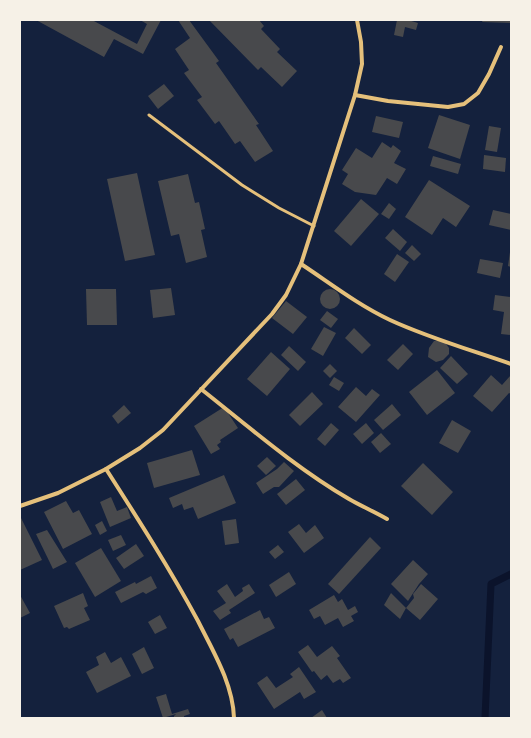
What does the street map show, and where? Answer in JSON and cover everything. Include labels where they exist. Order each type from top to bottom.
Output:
[{"type":"street","points":[[20,506],[58,493],[106,469],[140,448],[163,430],[272,314],[286,295],[301,264],[355,95],[362,64],[361,42],[357,20]]},
{"type":"street","points":[[355,95],[388,101],[448,107],[464,104],[478,93],[489,74],[501,47]]},
{"type":"street","points":[[301,264],[389,320],[511,364]]},
{"type":"street","points":[[201,389],[310,473],[349,499],[387,519]]},
{"type":"street","points":[[106,469],[174,578],[205,635],[222,670],[230,693],[234,718]]},
{"type":"lane","points":[[149,116],[242,185],[278,208],[314,226]]},
{"type":"building","points":[[36,20],[92,20],[137,44],[147,24],[140,20],[161,20],[143,54],[114,39],[104,57]]},
{"type":"building","points":[[178,20],[189,20],[219,61],[216,63],[259,124],[256,125],[273,151],[255,162],[240,141],[235,144],[219,121],[215,124],[197,100],[202,97],[184,73],[189,70],[175,49],[190,38]]},
{"type":"building","points":[[209,20],[259,20],[264,26],[261,29],[280,49],[277,52],[297,71],[282,87],[261,67],[258,70]]},
{"type":"building","points":[[397,20],[408,20],[418,23],[416,30],[405,27],[403,37],[394,35]]},
{"type":"building","points":[[483,20],[511,20],[511,23],[482,22]]},
{"type":"building","points":[[164,84],[174,96],[158,109],[148,96]]},
{"type":"building","points":[[439,115],[470,125],[460,159],[428,148]]},
{"type":"building","points":[[376,116],[403,122],[399,138],[372,132]]},
{"type":"building","points":[[489,126],[501,128],[497,152],[485,150]]},
{"type":"building","points":[[382,142],[391,148],[393,145],[401,151],[394,163],[406,169],[397,184],[387,178],[376,195],[355,192],[342,184],[348,174],[342,170],[356,148],[372,158]]},
{"type":"building","points":[[484,155],[506,158],[505,172],[483,169]]},
{"type":"building","points":[[433,156],[461,164],[458,174],[430,166]]},
{"type":"building","points":[[137,173],[155,255],[125,261],[107,179]]},
{"type":"building","points":[[188,174],[195,203],[199,202],[205,229],[201,230],[207,257],[186,263],[179,234],[171,236],[158,181]]},
{"type":"building","points":[[429,180],[470,206],[456,227],[443,218],[432,235],[405,217]]},
{"type":"building","points":[[361,199],[379,214],[351,246],[334,231]]},
{"type":"building","points":[[389,203],[396,209],[389,219],[381,214]]},
{"type":"building","points":[[493,210],[511,214],[511,230],[489,225]]},
{"type":"building","points":[[393,229],[407,242],[400,251],[385,238]]},
{"type":"building","points":[[412,245],[421,254],[414,261],[405,253]]},
{"type":"building","points":[[511,252],[511,267],[508,266]]},
{"type":"building","points":[[397,254],[409,262],[395,282],[384,274]]},
{"type":"building","points":[[480,259],[503,263],[500,278],[477,273]]},
{"type":"building","points":[[171,288],[175,315],[153,318],[150,290]]},
{"type":"building","points":[[86,289],[116,289],[117,325],[87,325]]},
{"type":"building","points":[[330,289],[337,292],[340,299],[337,306],[330,309],[323,306],[320,299],[323,292]]},
{"type":"building","points":[[495,295],[511,297],[511,335],[501,334],[504,312],[493,310]]},
{"type":"building","points":[[286,301],[307,317],[293,334],[272,318]]},
{"type":"building","points":[[327,311],[338,319],[331,328],[320,320]]},
{"type":"building","points":[[324,327],[336,333],[323,356],[311,349]]},
{"type":"building","points":[[354,328],[371,345],[362,354],[345,338]]},
{"type":"building","points":[[434,341],[444,341],[449,348],[449,354],[443,360],[436,362],[428,357],[429,348]]},
{"type":"building","points":[[403,344],[413,354],[398,370],[387,360]]},
{"type":"building","points":[[289,346],[306,362],[298,371],[281,355]]},
{"type":"building","points":[[271,352],[290,369],[267,396],[247,379]]},
{"type":"building","points":[[451,356],[468,374],[457,384],[440,368]]},
{"type":"building","points":[[330,364],[337,371],[330,378],[323,371]]},
{"type":"building","points":[[437,370],[455,393],[427,415],[409,392]]},
{"type":"building","points":[[491,375],[502,385],[511,375],[511,394],[509,393],[492,412],[473,396]]},
{"type":"building","points":[[334,377],[344,383],[339,391],[329,385]]},
{"type":"building","points":[[356,387],[366,396],[372,389],[380,395],[356,422],[338,407]]},
{"type":"building","points":[[312,392],[323,404],[300,426],[289,415]]},
{"type":"building","points":[[392,404],[401,415],[383,430],[374,420]]},
{"type":"building","points":[[124,405],[131,413],[118,424],[112,416]]},
{"type":"building","points":[[224,407],[238,428],[220,440],[221,442],[217,445],[220,449],[211,454],[194,426]]},
{"type":"building","points":[[452,420],[471,431],[458,453],[439,443]]},
{"type":"building","points":[[331,423],[339,430],[325,446],[317,439]]},
{"type":"building","points":[[366,423],[374,433],[362,444],[353,434]]},
{"type":"building","points":[[381,433],[391,444],[380,453],[371,442]]},
{"type":"building","points":[[192,450],[200,475],[154,488],[147,463]]},
{"type":"building","points":[[267,457],[276,466],[266,475],[257,466]]},
{"type":"building","points":[[284,462],[294,471],[279,487],[274,487],[263,494],[256,483],[277,469]]},
{"type":"building","points":[[423,463],[453,492],[432,515],[401,486]]},
{"type":"building","points":[[224,475],[236,503],[198,519],[193,507],[184,510],[182,504],[173,508],[169,498]]},
{"type":"building","points":[[296,479],[305,490],[286,505],[277,494]]},
{"type":"building","points":[[111,497],[117,511],[127,507],[131,518],[110,527],[100,502]]},
{"type":"building","points":[[66,501],[73,513],[79,510],[92,534],[63,549],[44,512]]},
{"type":"building","points":[[20,516],[42,560],[20,570]]},
{"type":"building","points":[[236,519],[239,543],[225,545],[222,521]]},
{"type":"building","points":[[102,521],[107,531],[100,535],[95,525]]},
{"type":"building","points":[[299,524],[306,533],[315,525],[324,538],[304,553],[288,532]]},
{"type":"building","points":[[47,530],[67,562],[53,569],[36,534]]},
{"type":"building","points":[[121,535],[126,545],[113,551],[108,540]]},
{"type":"building","points":[[370,537],[381,548],[339,594],[328,584]]},
{"type":"building","points":[[136,544],[144,556],[124,569],[116,558]]},
{"type":"building","points":[[278,545],[284,552],[275,559],[269,552]]},
{"type":"building","points":[[101,548],[121,581],[95,597],[75,563]]},
{"type":"building","points":[[413,560],[428,574],[419,584],[408,601],[391,584]]},
{"type":"building","points":[[289,572],[296,584],[276,597],[269,585]]},
{"type":"building","points":[[151,576],[157,588],[146,594],[143,592],[121,603],[115,592],[135,582],[136,584]]},
{"type":"building","points":[[227,584],[235,597],[243,591],[242,588],[249,584],[255,593],[229,610],[231,613],[220,620],[213,611],[226,603],[217,591]]},
{"type":"building","points":[[421,584],[438,599],[420,620],[406,608],[414,598],[413,594]]},
{"type":"building","points":[[83,593],[88,606],[84,608],[90,620],[69,629],[67,627],[64,628],[54,606]]},
{"type":"building","points":[[391,593],[406,608],[400,619],[384,605]]},
{"type":"building","points":[[20,595],[30,613],[20,618]]},
{"type":"building","points":[[334,595],[338,602],[342,599],[348,610],[355,606],[358,612],[351,616],[354,621],[343,627],[338,618],[325,625],[320,616],[314,619],[309,610]]},
{"type":"building","points":[[260,610],[264,619],[269,617],[275,628],[238,647],[233,638],[230,640],[224,629]]},
{"type":"building","points":[[160,615],[167,628],[155,634],[148,622]]},
{"type":"building","points":[[308,645],[317,657],[332,646],[340,656],[337,658],[351,678],[343,683],[340,679],[333,683],[327,675],[321,680],[314,671],[312,672],[298,652]]},
{"type":"building","points":[[144,647],[154,668],[142,674],[132,654]]},
{"type":"building","points":[[105,652],[111,663],[121,657],[131,676],[97,693],[86,672],[99,665],[96,657]]},
{"type":"building","points":[[299,667],[316,692],[304,699],[300,692],[274,709],[257,683],[267,676],[276,688],[293,677],[290,674]]},
{"type":"building","points":[[166,694],[172,714],[188,709],[190,714],[184,716],[184,718],[174,718],[176,714],[163,718],[156,697]]},
{"type":"building","points":[[322,710],[327,718],[311,718]]},
{"type":"waterway","points":[[485,718],[491,584],[511,574]]}]
